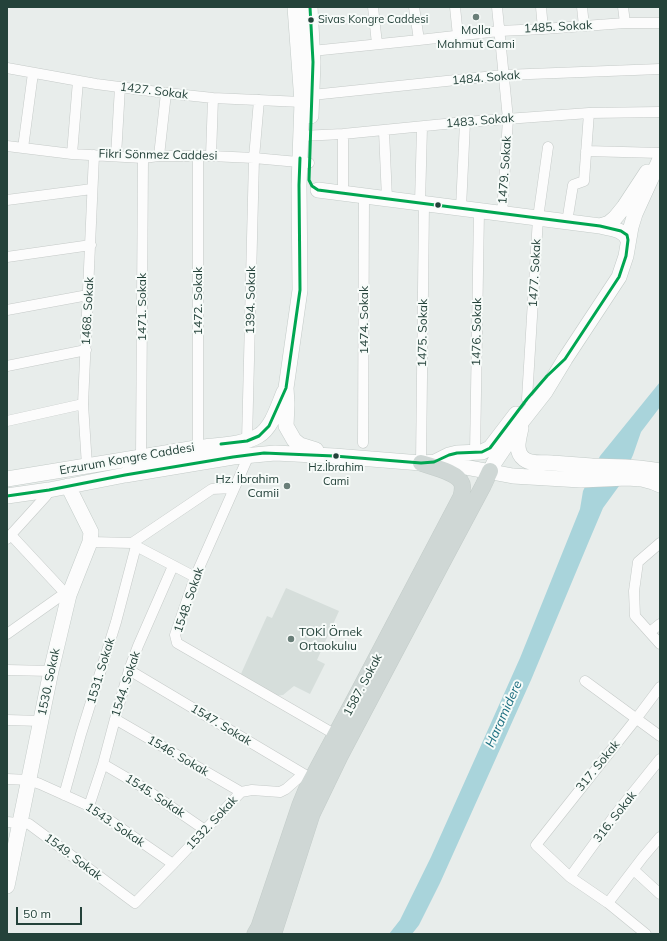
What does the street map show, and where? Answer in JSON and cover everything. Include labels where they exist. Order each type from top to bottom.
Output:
[{"type":"main road","points":[[295,7],[307,98]]},
{"type":"main road","points":[[310,7],[312,50],[307,98],[306,136],[299,216],[300,290],[286,388],[286,426],[294,440],[300,445],[334,456]]},
{"type":"main road","points":[[600,226],[609,223],[615,218],[624,207],[646,172],[660,156]]},
{"type":"main road","points":[[490,471],[523,420],[545,392],[619,277],[626,256],[628,240],[635,214],[660,160]]},
{"type":"main road","points":[[304,163],[312,186],[318,190],[600,226],[621,231],[627,235],[628,240]]},
{"type":"main road","points":[[299,216],[308,200],[318,190]]},
{"type":"main road","points":[[428,462],[457,454],[482,452],[490,448],[527,399],[547,376],[565,359]]},
{"type":"main road","points":[[248,448],[269,426],[286,388]]},
{"type":"main road","points":[[523,420],[518,446],[519,454],[525,460],[533,463],[635,467],[660,471]]},
{"type":"main road","name":"Erzurum Kongre Caddesi","points":[[7,479],[198,447],[248,448],[275,453],[428,462],[513,476],[581,480],[626,478],[642,479],[660,485]]},
{"type":"main road","name":"Erzurum Kongre Caddesi","points":[[7,496],[49,490],[125,475],[248,448]]},
{"type":"main road","name":"1587. Sokak","points":[[255,934],[260,927],[300,805],[307,776],[336,735],[461,497],[462,485],[460,479],[428,462]]},
{"type":"main road","name":"1587. Sokak","points":[[273,934],[312,814],[340,756],[490,471]]},
{"type":"main road","points":[[68,486],[91,532],[90,542]]},
{"type":"main road","name":"1530. Sokak","points":[[7,886],[14,823],[29,780],[67,594],[90,542]]},
{"type":"street","points":[[373,7],[376,44]]},
{"type":"street","points":[[414,7],[419,40]]},
{"type":"street","points":[[455,7],[458,36]]},
{"type":"street","name":"1479. Sokak","points":[[497,7],[508,119],[502,214]]},
{"type":"street","points":[[541,7],[543,29]]},
{"type":"street","points":[[582,7],[584,26]]},
{"type":"street","points":[[623,7],[625,23]]},
{"type":"street","name":"1485. Sokak","points":[[312,50],[499,31],[625,23],[660,23]]},
{"type":"street","name":"1427. Sokak","points":[[7,68],[78,81],[213,98],[259,100],[307,98]]},
{"type":"street","name":"1484. Sokak","points":[[307,98],[504,75],[660,69]]},
{"type":"street","points":[[23,148],[33,73]]},
{"type":"street","points":[[72,154],[78,81]]},
{"type":"street","points":[[116,156],[120,87]]},
{"type":"street","points":[[159,156],[166,93]]},
{"type":"street","points":[[211,156],[213,98]]},
{"type":"street","name":"1394. Sokak","points":[[248,448],[254,158],[259,100]]},
{"type":"street","points":[[567,222],[573,185],[584,181],[589,112]]},
{"type":"street","name":"1483. Sokak","points":[[306,136],[384,131],[465,122],[589,112],[660,112]]},
{"type":"street","points":[[461,208],[465,122]]},
{"type":"street","name":"1475. Sokak","points":[[422,127],[422,203],[428,462]]},
{"type":"street","points":[[384,131],[387,199]]},
{"type":"street","points":[[343,134],[343,193]]},
{"type":"street","name":"Fikri Sönmez Caddesi","points":[[7,146],[72,154],[143,158],[159,156],[211,156],[254,158],[304,163]]},
{"type":"street","name":"1477. Sokak","points":[[527,399],[538,218],[548,147]]},
{"type":"street","points":[[586,151],[660,153]]},
{"type":"street","name":"1468. Sokak","points":[[87,466],[83,404],[94,155]]},
{"type":"street","name":"1472. Sokak","points":[[198,156],[198,447]]},
{"type":"street","name":"1471. Sokak","points":[[141,457],[143,158]]},
{"type":"street","points":[[7,200],[92,189]]},
{"type":"street","name":"1474. Sokak","points":[[363,443],[364,196]]},
{"type":"street","name":"1476. Sokak","points":[[475,453],[479,211]]},
{"type":"street","points":[[7,257],[90,245]]},
{"type":"street","points":[[7,310],[88,295]]},
{"type":"street","points":[[7,366],[86,350]]},
{"type":"street","points":[[7,421],[83,404]]},
{"type":"street","name":"1548. Sokak","points":[[248,448],[234,488],[195,577],[175,635],[177,642],[336,735]]},
{"type":"street","points":[[134,545],[212,489],[234,488]]},
{"type":"street","points":[[7,634],[67,594],[9,537],[46,496],[49,490]]},
{"type":"street","points":[[90,542],[134,545],[195,577]]},
{"type":"street","points":[[660,543],[638,562],[634,591],[635,616],[660,644]]},
{"type":"street","name":"1531. Sokak","points":[[64,795],[81,734],[116,622],[134,545]]},
{"type":"street","name":"1544. Sokak","points":[[89,806],[103,764],[129,670],[173,566]]},
{"type":"street","points":[[650,632],[660,624]]},
{"type":"street","points":[[7,670],[51,671]]},
{"type":"street","name":"1547. Sokak","points":[[129,670],[307,776]]},
{"type":"street","points":[[585,681],[636,719],[658,731]]},
{"type":"street","name":"317. Sokak","points":[[570,876],[536,845],[660,687]]},
{"type":"street","points":[[7,720],[41,721]]},
{"type":"street","name":"1546. Sokak","points":[[115,720],[241,792]]},
{"type":"street","name":"316. Sokak","points":[[570,876],[615,815],[660,759]]},
{"type":"street","name":"1545. Sokak","points":[[103,764],[144,788],[205,830]]},
{"type":"street","name":"1532. Sokak","points":[[135,903],[241,792],[252,790],[280,792],[307,776]]},
{"type":"street","name":"1543. Sokak","points":[[7,779],[29,780],[89,806],[173,864]]},
{"type":"street","name":"1549. Sokak","points":[[14,823],[29,824],[135,903]]},
{"type":"street","points":[[608,903],[660,837]]},
{"type":"street","points":[[634,869],[660,894]]},
{"type":"street","points":[[570,876],[608,903],[646,934]]},
{"type":"shaded area","name":"TOKİ Örnek Ortaokulıu","points":[[286,588],[339,611],[317,660],[325,664],[310,694],[294,686],[283,695],[276,696],[240,676],[267,616],[272,618]]},
{"type":"water","name":"Haramidere","points":[[660,382],[660,407],[641,432],[633,455],[619,486],[603,508],[531,680],[440,883],[419,925],[412,934],[389,934],[400,920],[431,857],[520,658],[580,509],[583,491],[600,456]]},
{"type":"transit line","points":[[7,496],[49,490],[125,475],[264,453],[334,456],[421,463],[434,462],[457,453],[482,452],[490,448],[527,399],[547,376],[565,359],[619,277],[626,256],[628,240],[627,235],[621,231],[600,226],[318,190],[312,186],[309,180],[313,62],[310,7]]},
{"type":"transit line","points":[[221,444],[247,441],[259,436],[269,426],[286,388],[300,290],[300,158]]},
{"type":"place","name":"Molla Mahmut Cami","points":[[476,17]]},
{"type":"place","name":"Sivas Kongre Caddesi","points":[[311,20]]},
{"type":"place","name":"Hz.İbrahim Cami","points":[[336,456]]},
{"type":"place","name":"Hz. İbrahim Camii","points":[[287,486]]},
{"type":"place","name":"TOKİ Örnek Ortaokulıu","points":[[291,639]]}]
